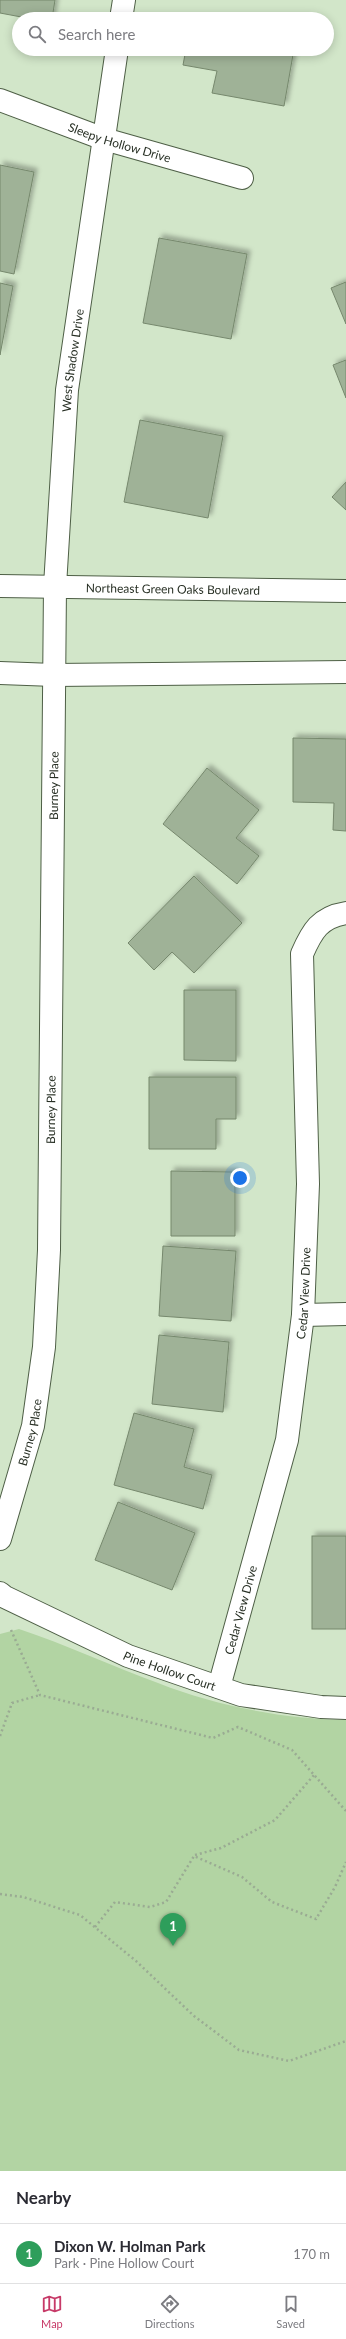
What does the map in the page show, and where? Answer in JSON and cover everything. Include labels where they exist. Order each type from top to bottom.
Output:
[{"type":"street","points":[[122,12],[124,0]]},
{"type":"street","name":"West Shadow Drive","points":[[54,675],[55,586],[67,390],[115,56]]},
{"type":"street","name":"Sleepy Hollow Drive","points":[[0,100],[104,139],[242,178]]},
{"type":"street","name":"Northeast Green Oaks Boulevard","points":[[0,586],[346,591]]},
{"type":"street","points":[[0,673],[54,675],[346,672]]},
{"type":"street","name":"Burney Place","points":[[0,1539],[33,1426],[44,1347],[49,1250],[54,675]]},
{"type":"street","name":"Cedar View Drive","points":[[219,1687],[287,1440],[303,1315],[308,1184],[302,954],[318,925],[332,915],[346,913]]},
{"type":"street","points":[[303,1315],[346,1314]]},
{"type":"street","name":"Pine Hollow Court","points":[[2,1595],[128,1656],[241,1695],[322,1707],[346,1708]]},
{"type":"path","points":[[10,1626],[40,1694]]},
{"type":"path","points":[[0,1736],[12,1703],[40,1694],[213,1738],[238,1727],[292,1750],[346,1811]]},
{"type":"path","points":[[95,1927],[115,1902],[150,1907],[166,1902],[194,1856],[221,1848],[275,1820],[314,1776]]},
{"type":"path","points":[[194,1856],[242,1877],[272,1902],[316,1919],[335,1887],[346,1862]]},
{"type":"path","points":[[0,1894],[23,1897],[80,1915],[136,1961],[194,2016],[239,2050],[290,2061],[346,2041]]},
{"type":"green space","points":[[19,1629],[158,1683],[227,1705],[275,1714],[346,1720],[346,2171],[0,2171],[0,1634]]},
{"type":"building","points":[[0,0],[55,0],[53,12],[12,12],[12,15],[0,13]]},
{"type":"building","points":[[185,56],[293,56],[284,106],[212,93],[217,71],[183,65]]},
{"type":"building","points":[[0,165],[34,172],[14,274],[0,271]]},
{"type":"building","points":[[159,238],[247,254],[231,339],[143,323]]},
{"type":"building","points":[[346,282],[346,324],[331,288]]},
{"type":"building","points":[[0,283],[13,286],[0,355]]},
{"type":"building","points":[[346,360],[346,398],[333,365]]},
{"type":"building","points":[[140,420],[223,436],[208,518],[124,502]]},
{"type":"building","points":[[346,482],[346,510],[332,497]]},
{"type":"building","points":[[293,738],[346,739],[346,831],[333,830],[334,803],[293,802]]},
{"type":"building","points":[[207,768],[259,810],[236,838],[259,856],[237,884],[163,824]]},
{"type":"building","points":[[194,876],[242,923],[194,973],[172,952],[154,970],[128,943]]},
{"type":"building","points":[[184,990],[236,990],[236,1061],[184,1060]]},
{"type":"building","points":[[149,1077],[236,1077],[236,1119],[216,1119],[216,1149],[149,1149]]},
{"type":"building","points":[[171,1171],[235,1172],[235,1236],[171,1236]]},
{"type":"building","points":[[163,1246],[236,1251],[231,1321],[159,1316]]},
{"type":"building","points":[[159,1335],[229,1342],[223,1412],[152,1404]]},
{"type":"building","points":[[134,1413],[194,1429],[184,1467],[212,1475],[203,1509],[114,1485]]},
{"type":"building","points":[[118,1502],[195,1533],[172,1590],[95,1560]]},
{"type":"building","points":[[312,1536],[346,1536],[346,1629],[312,1629]]},
{"type":"place","name":"Dixon W. Holman Park","points":[[173,1946]]}]
